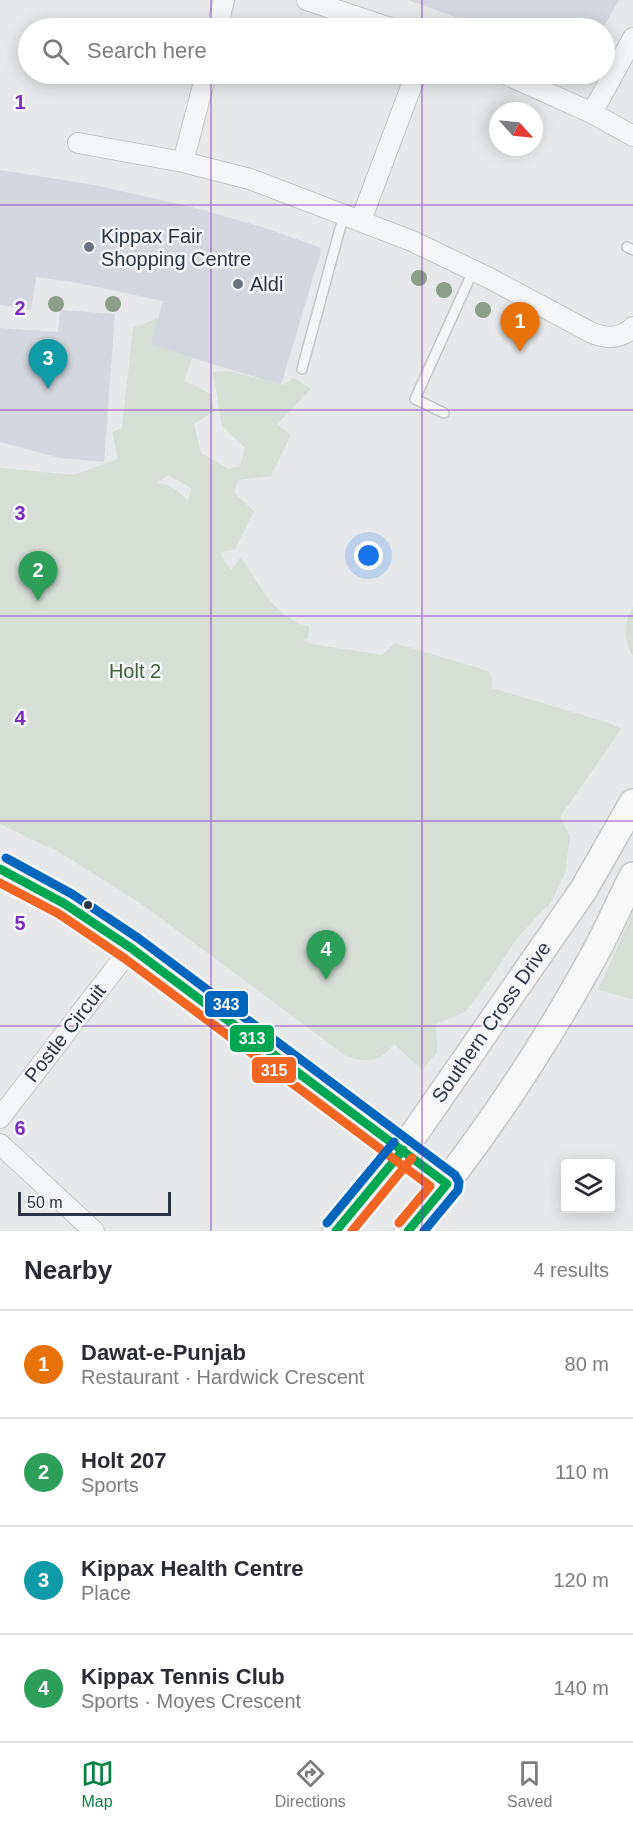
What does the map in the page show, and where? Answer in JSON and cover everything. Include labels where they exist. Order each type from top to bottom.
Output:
[{"type":"main road","name":"Southern Cross Drive","points":[[336,1231],[403,1150],[584,889],[633,804]]},
{"type":"main road","points":[[408,1231],[447,1184],[539,1052],[589,965],[633,876]]},
{"type":"street","points":[[220,18],[224,0]]},
{"type":"street","points":[[307,0],[360,18]]},
{"type":"street","points":[[615,71],[633,38]]},
{"type":"street","points":[[183,162],[203,84]]},
{"type":"street","points":[[352,217],[412,84]]},
{"type":"street","points":[[527,84],[592,113],[633,136]]},
{"type":"street","points":[[592,113],[608,84]]},
{"type":"street","points":[[78,143],[183,162],[250,179],[412,241],[601,336],[617,337],[633,327]]},
{"type":"street","points":[[0,869],[65,904],[131,948],[447,1184]]},
{"type":"street","name":"Postle Circuit","points":[[0,1118],[131,948]]},
{"type":"street","points":[[0,1144],[94,1231]]},
{"type":"lane","points":[[302,369],[352,217]]},
{"type":"lane","points":[[444,413],[415,399],[473,271]]},
{"type":"shaded area","points":[[408,0],[619,0],[609,18],[457,18]]},
{"type":"shaded area","points":[[0,170],[94,185],[192,207],[262,227],[322,248],[281,385],[150,345],[163,301],[73,282],[36,277],[31,310],[0,305]]},
{"type":"shaded area","points":[[60,310],[115,314],[104,462],[60,458],[0,442],[0,328],[58,332]]},
{"type":"green space","name":"Holt 2","points":[[158,318],[150,345],[192,358],[184,381],[211,394],[214,411],[194,424],[201,453],[229,469],[240,466],[245,448],[222,426],[213,372],[229,371],[283,385],[294,378],[311,389],[277,424],[291,435],[271,476],[238,480],[234,493],[254,511],[235,549],[220,553],[231,570],[241,557],[261,589],[277,608],[286,616],[309,627],[308,638],[303,641],[382,655],[395,643],[488,671],[492,678],[492,688],[609,723],[621,729],[560,817],[570,836],[565,873],[551,902],[517,938],[466,1011],[436,1024],[437,1052],[422,1070],[394,1044],[383,1055],[372,1060],[360,1060],[346,1056],[143,905],[59,852],[0,824],[0,468],[74,475],[118,459],[112,432],[122,428],[133,328]],"holes":[[[168,475],[191,488],[188,501],[174,489],[157,483]]]},
{"type":"green space","points":[[633,607],[633,656],[628,645],[626,625]]},
{"type":"green space","points":[[633,912],[633,999],[598,990]]},
{"type":"transit line","name":"343","points":[[6,858],[72,894],[138,938],[455,1175],[459,1182],[458,1190],[424,1231]]},
{"type":"transit line","name":"313","points":[[0,869],[65,904],[131,948],[447,1184],[408,1231]]},
{"type":"transit line","name":"315","points":[[0,883],[59,914],[124,958],[430,1186],[399,1223]]},
{"type":"transit line","name":"343","points":[[327,1223],[394,1142]]},
{"type":"transit line","name":"313","points":[[336,1231],[403,1150]]},
{"type":"transit line","name":"315","points":[[352,1231],[412,1158]]},
{"type":"place","name":"Kippax Fair Shopping Centre","points":[[89,247]]},
{"type":"place","name":"Aldi","points":[[238,284]]},
{"type":"place","name":"Dawat-e-Punjab","points":[[520,352]]},
{"type":"place","name":"Kippax Health Centre","points":[[48,389]]},
{"type":"place","name":"Holt 207","points":[[38,601]]},
{"type":"place","name":"Kippax Tennis Club","points":[[326,980]]}]
